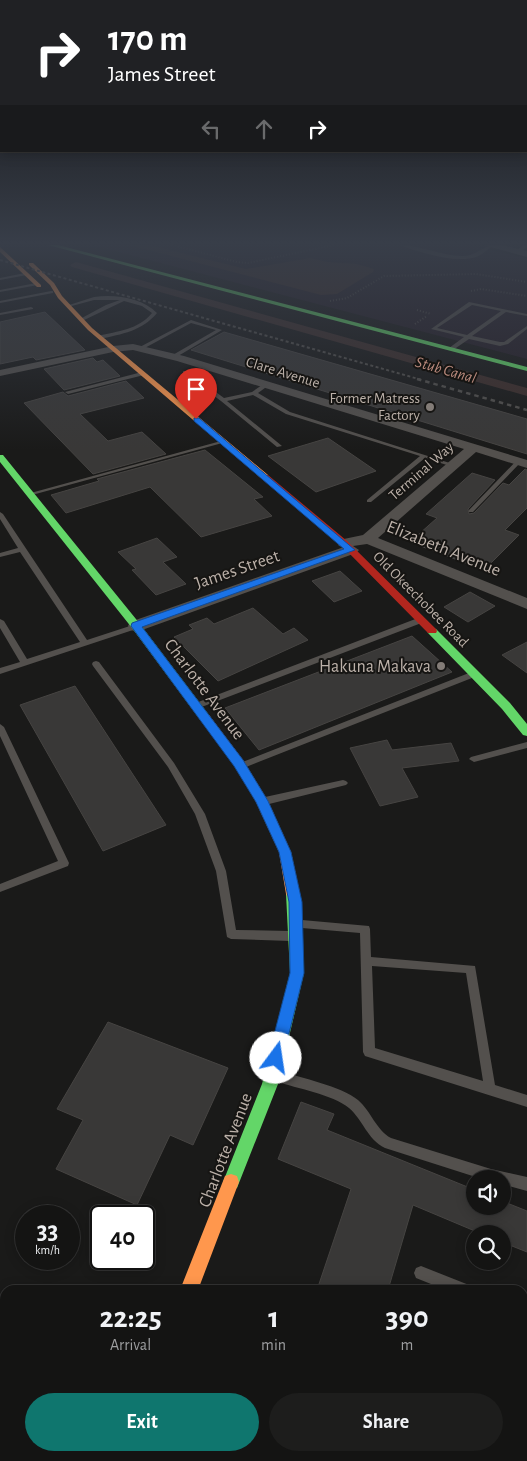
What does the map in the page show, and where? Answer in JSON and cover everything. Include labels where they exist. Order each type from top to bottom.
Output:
[{"type":"street","name":"Old Okeechobee Road","points":[[75,313],[142,374],[347,547],[506,706],[527,732]]},
{"type":"street","points":[[314,313],[527,369]]},
{"type":"street","name":"Clare Avenue","points":[[0,373],[113,349],[139,349],[267,384],[523,463]]},
{"type":"street","name":"Terminal Way","points":[[368,539],[474,447]]},
{"type":"street","name":"Charlotte Avenue","points":[[0,457],[136,626],[240,766],[262,801],[285,852],[295,902],[297,973],[270,1084],[191,1285]]},
{"type":"street","name":"Elizabeth Avenue","points":[[347,547],[368,539],[527,604]]},
{"type":"street","name":"James Street","points":[[136,626],[347,547]]},
{"type":"lane","points":[[82,320],[95,313]]},
{"type":"lane","points":[[100,337],[132,330],[148,323],[155,313]]},
{"type":"lane","points":[[456,313],[433,329],[500,344],[506,343],[527,327]]},
{"type":"lane","points":[[452,349],[500,313]]},
{"type":"lane","points":[[139,349],[191,321],[220,330],[173,357]]},
{"type":"lane","points":[[185,372],[223,400],[279,446]]},
{"type":"lane","points":[[68,392],[142,374]]},
{"type":"lane","points":[[223,400],[254,392],[267,384]]},
{"type":"lane","points":[[254,392],[288,413],[453,465]]},
{"type":"lane","points":[[30,494],[223,442]]},
{"type":"lane","points":[[369,502],[424,456]]},
{"type":"lane","points":[[471,512],[523,463]]},
{"type":"lane","points":[[0,514],[84,643]]},
{"type":"lane","points":[[0,555],[22,549]]},
{"type":"lane","points":[[196,706],[421,620]]},
{"type":"lane","points":[[0,621],[26,663]]},
{"type":"lane","points":[[0,671],[136,626]]},
{"type":"lane","points":[[96,664],[171,766],[200,814],[221,871],[231,934],[296,937]]},
{"type":"lane","points":[[240,766],[474,674]]},
{"type":"lane","points":[[0,727],[64,863],[0,888]]},
{"type":"lane","points":[[474,759],[527,745]]},
{"type":"lane","points":[[262,801],[343,783]]},
{"type":"lane","points":[[296,923],[365,929],[369,1052],[527,1101]]},
{"type":"lane","points":[[366,961],[471,968],[490,1090]]},
{"type":"lane","points":[[272,1075],[308,1085],[351,1102],[362,1113],[380,1140],[389,1144],[527,1184]]},
{"type":"lane","points":[[421,1273],[451,1285]]},
{"type":"shaded area","points":[[352,313],[527,313],[527,359]]},
{"type":"building","points":[[46,313],[85,350],[36,360],[33,357],[0,364],[0,322]]},
{"type":"building","points":[[224,332],[527,419],[527,454],[191,350]]},
{"type":"building","points":[[93,358],[97,362],[103,360],[120,376],[64,390],[44,369]]},
{"type":"building","points":[[126,381],[144,398],[80,414],[108,441],[142,432],[166,454],[93,474],[24,403],[63,392],[68,396]]},
{"type":"building","points":[[328,438],[376,471],[316,492],[268,456]]},
{"type":"building","points":[[205,450],[263,497],[254,499],[272,516],[201,537],[150,487],[66,513],[51,495],[99,481],[97,479]]},
{"type":"building","points":[[525,469],[527,470],[527,508],[505,530],[519,535],[484,570],[410,542],[437,518],[426,514],[472,473],[495,480],[468,509],[469,514],[474,513],[503,483],[509,485]]},
{"type":"building","points":[[157,538],[177,557],[163,562],[186,584],[156,595],[132,570],[136,569],[118,552]]},
{"type":"building","points":[[340,571],[362,591],[334,602],[312,581]]},
{"type":"building","points":[[470,592],[495,606],[468,622],[444,607]]},
{"type":"building","points":[[253,608],[283,634],[294,628],[308,640],[218,681],[174,637],[193,629],[189,625],[207,618],[214,624]]},
{"type":"building","points":[[412,636],[452,672],[259,750],[225,708]]},
{"type":"building","points":[[527,642],[527,673],[502,655]]},
{"type":"building","points":[[75,686],[166,825],[103,851],[20,705]]},
{"type":"building","points":[[387,740],[392,750],[451,743],[459,761],[402,768],[418,797],[380,806],[350,748]]},
{"type":"building","points":[[108,1022],[228,1068],[193,1145],[170,1135],[137,1205],[56,1169],[83,1120],[57,1109]]},
{"type":"building","points":[[301,1102],[334,1114],[327,1130],[466,1186],[466,1215],[511,1215],[511,1205],[527,1211],[527,1252],[511,1246],[511,1225],[466,1225],[466,1227],[413,1205],[389,1285],[319,1285],[351,1189],[278,1159]]},
{"type":"waterway","name":"Stub Canal","points":[[247,313],[527,392]]},
{"type":"railway","points":[[187,313],[422,380]]},
{"type":"railway","points":[[417,379],[527,410]]},
{"type":"traffic: fast","points":[[312,313],[527,369]]},
{"type":"traffic: fast","points":[[0,457],[136,626],[205,718]]},
{"type":"traffic: fast","points":[[432,631],[506,706],[527,732]]},
{"type":"traffic: fast","points":[[231,1182],[270,1084],[297,973],[293,894]]},
{"type":"traffic: slow","points":[[75,313],[90,329],[265,477]]},
{"type":"traffic: slow","points":[[205,718],[239,763],[262,801],[285,852],[293,894]]},
{"type":"traffic: slow","points":[[191,1285],[231,1182]]},
{"type":"traffic: jam","points":[[265,477],[344,543],[432,631]]},
{"type":"place","name":"Former Matress Factory","points":[[430,407]]},
{"type":"place","name":"Hakuna Makava","points":[[441,666]]},
{"type":"route","points":[[196,419],[351,550],[136,626],[238,763],[262,801],[285,852],[295,902],[297,973],[276,1058]]}]
